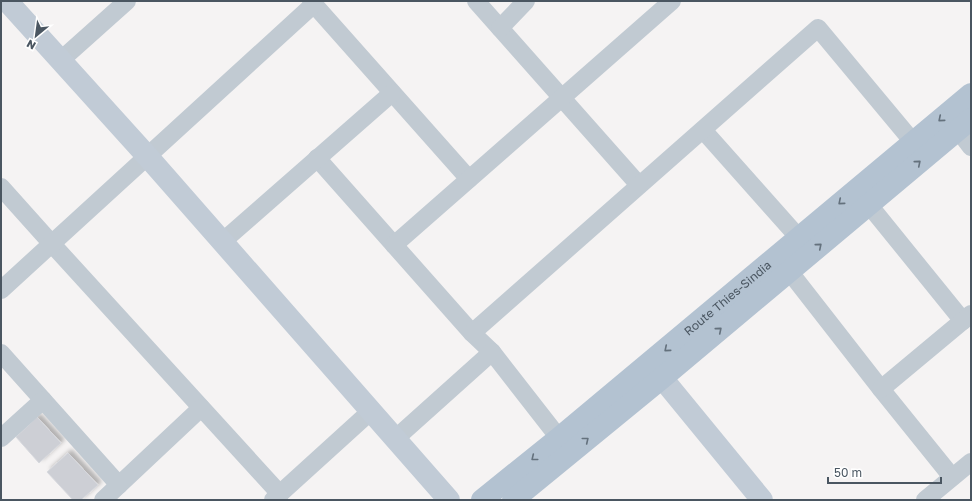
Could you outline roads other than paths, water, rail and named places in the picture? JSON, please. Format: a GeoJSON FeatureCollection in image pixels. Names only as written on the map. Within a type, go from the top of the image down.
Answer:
{"type":"FeatureCollection","features":[{"type":"Feature","properties":{"kind":"main road","name":"Route Thies-Sindia"},"geometry":{"type":"LineString","coordinates":[[482,500],[559,438],[971,94]]}},
{"type":"Feature","properties":{"kind":"main road","name":"Route Thies-Sindia"},"geometry":{"type":"LineString","coordinates":[[513,500],[662,378],[964,125]]}},
{"type":"Feature","properties":{"kind":"street"},"geometry":{"type":"LineString","coordinates":[[7,1],[148,157],[449,500]]}},
{"type":"Feature","properties":{"kind":"street"},"geometry":{"type":"LineString","coordinates":[[60,60],[127,1]]}},
{"type":"Feature","properties":{"kind":"street"},"geometry":{"type":"LineString","coordinates":[[476,1],[639,185]]}},
{"type":"Feature","properties":{"kind":"street"},"geometry":{"type":"LineString","coordinates":[[500,28],[526,1]]}},
{"type":"Feature","properties":{"kind":"street"},"geometry":{"type":"LineString","coordinates":[[394,245],[672,1]]}},
{"type":"Feature","properties":{"kind":"street"},"geometry":{"type":"LineString","coordinates":[[1,290],[148,157],[312,3],[469,179]]}},
{"type":"Feature","properties":{"kind":"street"},"geometry":{"type":"LineString","coordinates":[[472,333],[818,28],[914,142]]}},
{"type":"Feature","properties":{"kind":"street"},"geometry":{"type":"LineString","coordinates":[[222,242],[392,92]]}},
{"type":"Feature","properties":{"kind":"street"},"geometry":{"type":"LineString","coordinates":[[964,125],[971,147]]}},
{"type":"Feature","properties":{"kind":"street"},"geometry":{"type":"LineString","coordinates":[[703,130],[799,238]]}},
{"type":"Feature","properties":{"kind":"street"},"geometry":{"type":"LineString","coordinates":[[317,158],[472,333],[492,352],[559,438]]}},
{"type":"Feature","properties":{"kind":"street"},"geometry":{"type":"LineString","coordinates":[[1,187],[201,408],[276,497],[371,411]]}},
{"type":"Feature","properties":{"kind":"street"},"geometry":{"type":"LineString","coordinates":[[869,205],[967,317],[880,389]]}},
{"type":"Feature","properties":{"kind":"street"},"geometry":{"type":"LineString","coordinates":[[790,271],[880,389],[952,478]]}},
{"type":"Feature","properties":{"kind":"street"},"geometry":{"type":"LineString","coordinates":[[395,439],[492,352]]}},
{"type":"Feature","properties":{"kind":"street"},"geometry":{"type":"LineString","coordinates":[[1,353],[119,485]]}},
{"type":"Feature","properties":{"kind":"street"},"geometry":{"type":"LineString","coordinates":[[662,378],[755,497]]}},
{"type":"Feature","properties":{"kind":"street"},"geometry":{"type":"LineString","coordinates":[[1,438],[43,400]]}},
{"type":"Feature","properties":{"kind":"street"},"geometry":{"type":"LineString","coordinates":[[103,500],[201,408]]}},
{"type":"Feature","properties":{"kind":"street"},"geometry":{"type":"LineString","coordinates":[[925,500],[971,462]]}}]}
